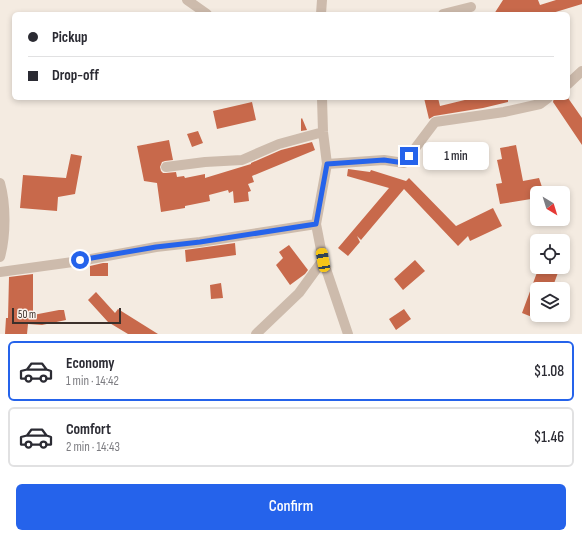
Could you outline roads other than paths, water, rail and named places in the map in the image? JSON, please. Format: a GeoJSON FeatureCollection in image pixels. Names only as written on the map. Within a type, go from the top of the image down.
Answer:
{"type":"FeatureCollection","features":[{"type":"Feature","properties":{"kind":"street"},"geometry":{"type":"LineString","coordinates":[[187,0],[204,12]]}},
{"type":"Feature","properties":{"kind":"street"},"geometry":{"type":"LineString","coordinates":[[321,12],[322,0]]}},
{"type":"Feature","properties":{"kind":"street"},"geometry":{"type":"LineString","coordinates":[[451,12],[471,7]]}},
{"type":"Feature","properties":{"kind":"street"},"geometry":{"type":"LineString","coordinates":[[570,82],[582,71]]}},
{"type":"Feature","properties":{"kind":"street"},"geometry":{"type":"LineString","coordinates":[[322,100],[323,132],[327,164],[316,224],[323,260],[348,334]]}},
{"type":"Feature","properties":{"kind":"street"},"geometry":{"type":"LineString","coordinates":[[327,164],[384,160],[404,163],[435,122],[504,112],[540,104],[545,100]]}},
{"type":"Feature","properties":{"kind":"street"},"geometry":{"type":"LineString","coordinates":[[166,167],[205,162],[242,160],[279,144],[323,132]]}},
{"type":"Feature","properties":{"kind":"street"},"geometry":{"type":"LineString","coordinates":[[0,183],[3,192],[4,220],[3,246],[0,257]]}},
{"type":"Feature","properties":{"kind":"street"},"geometry":{"type":"LineString","coordinates":[[0,272],[156,247],[207,241],[316,224]]}},
{"type":"Feature","properties":{"kind":"street"},"geometry":{"type":"LineString","coordinates":[[256,334],[299,293],[323,260]]}}]}
